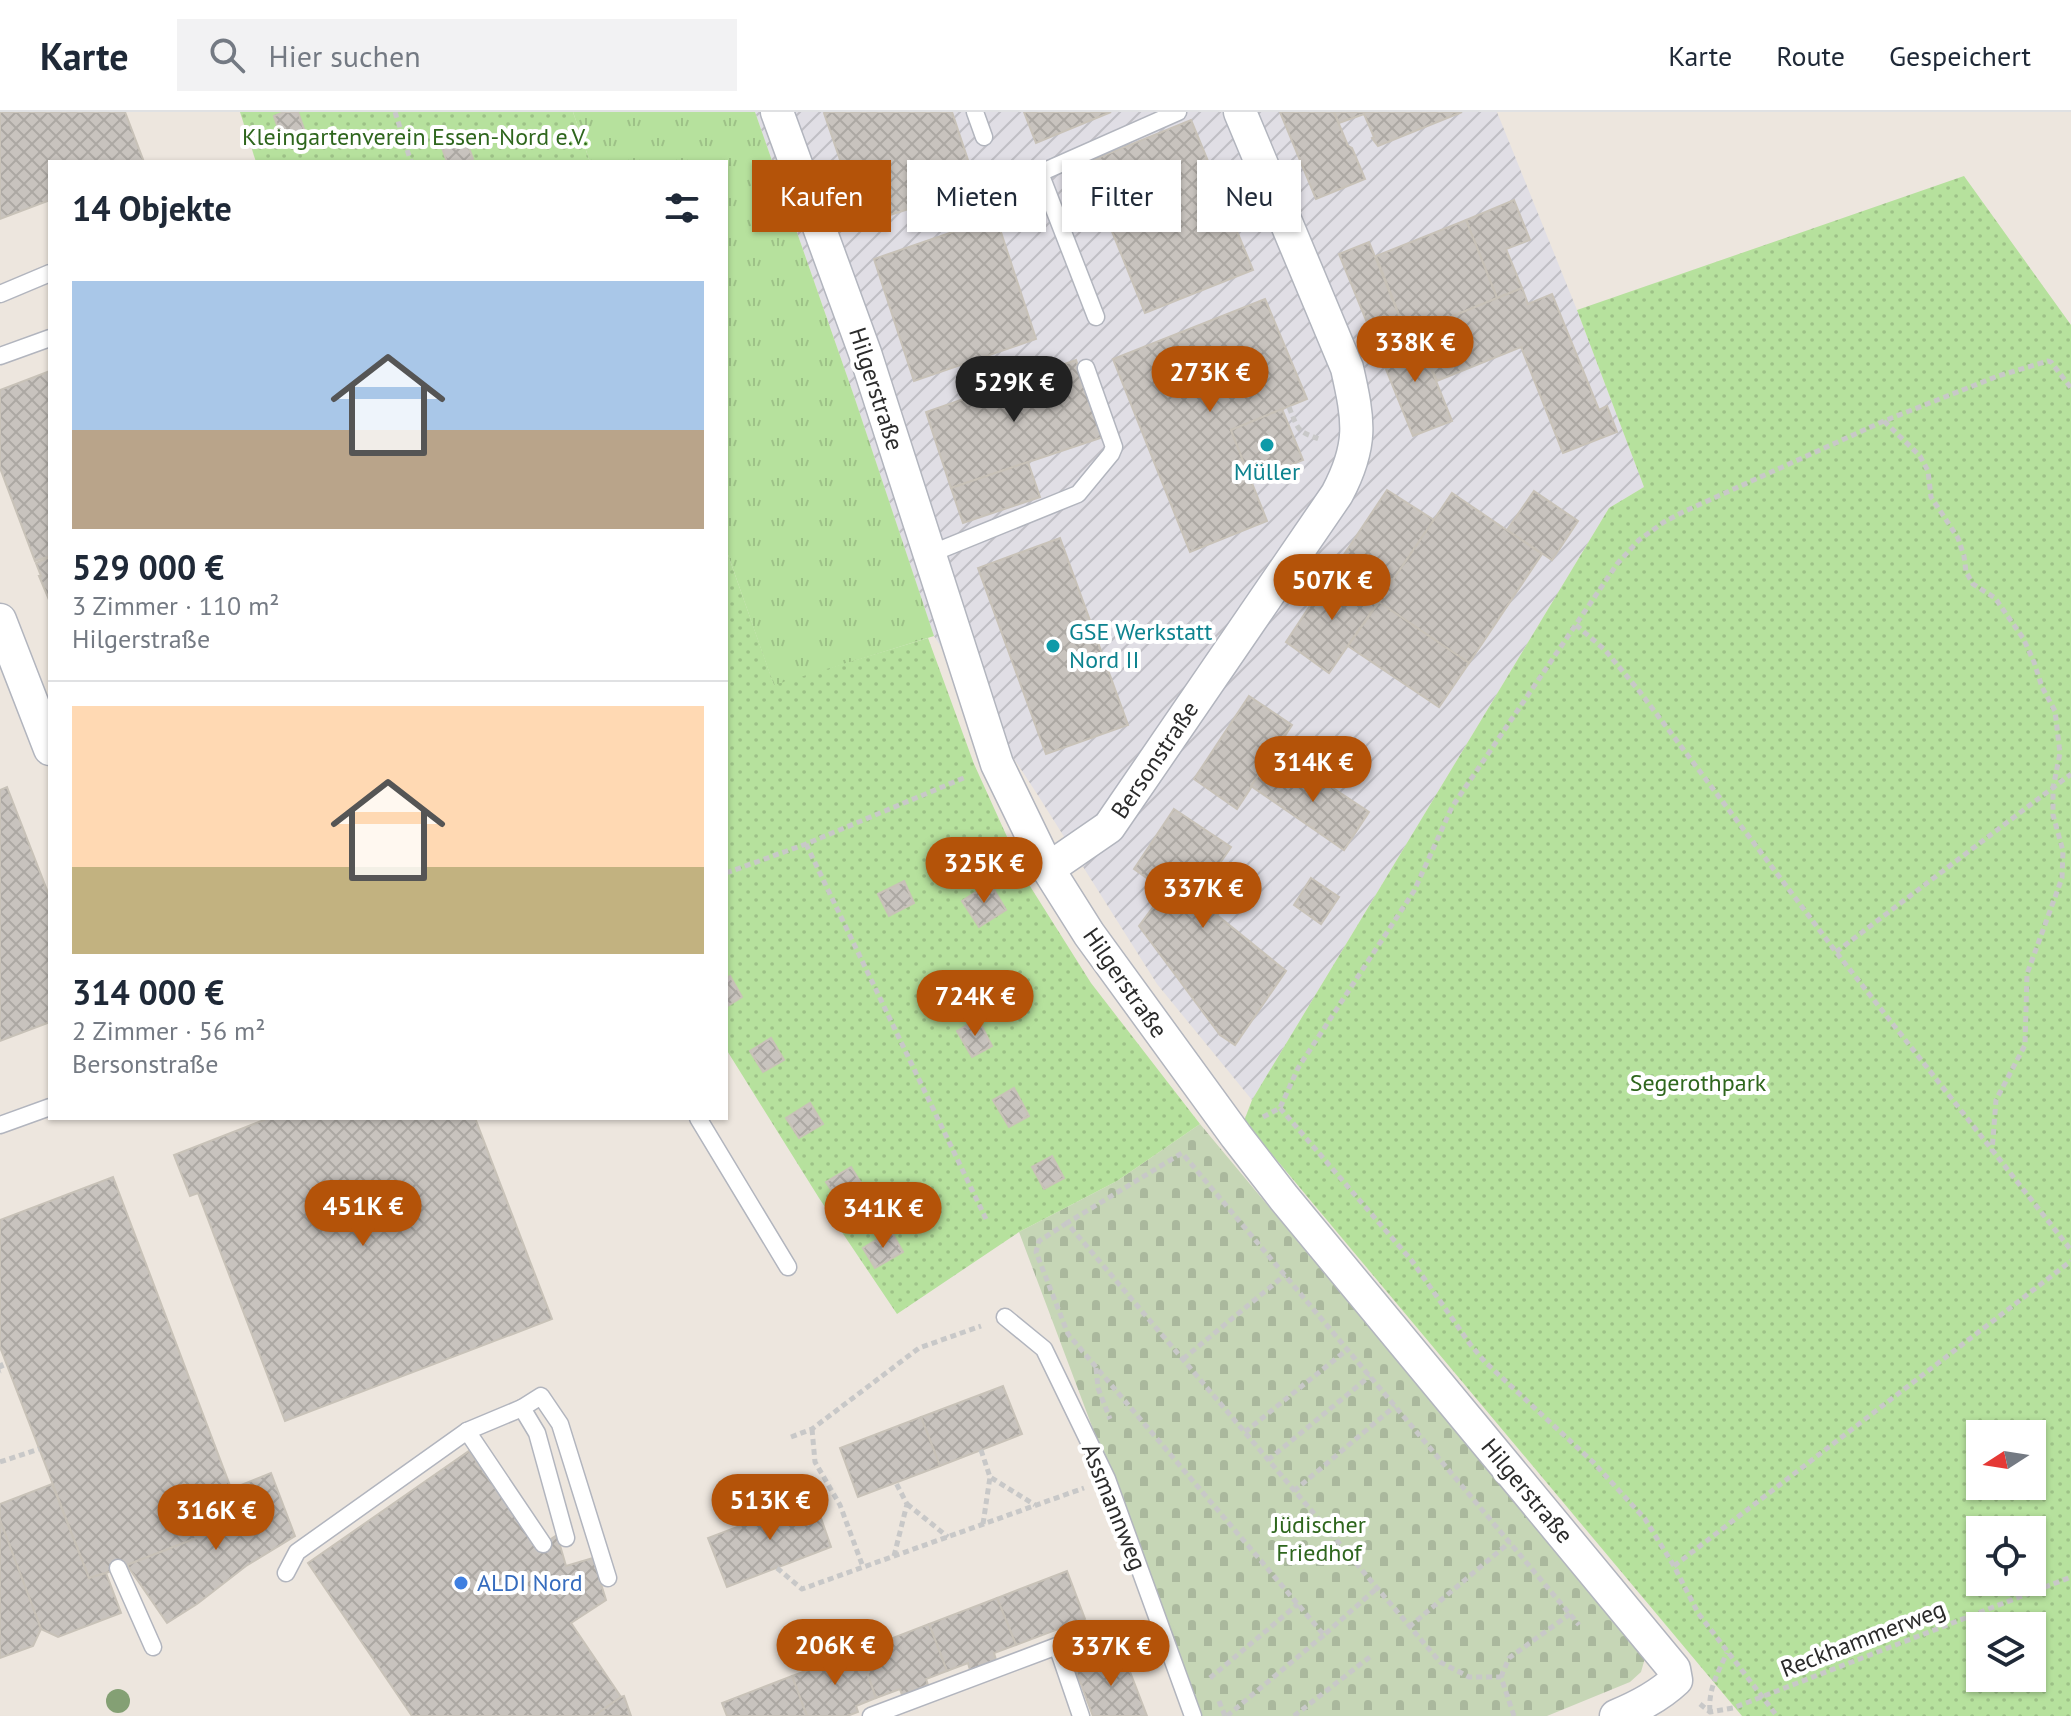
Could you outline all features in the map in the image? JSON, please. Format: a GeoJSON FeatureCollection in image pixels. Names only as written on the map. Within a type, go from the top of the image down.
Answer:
{"type":"FeatureCollection","features":[{"type":"Feature","properties":{"kind":"street","name":"Hilgerstraße"},"geometry":{"type":"LineString","coordinates":[[777,112],[865,353],[997,764],[1048,869],[1089,934],[1236,1136],[1674,1669],[1676,1680]]}},
{"type":"Feature","properties":{"kind":"street","name":"Bersonstraße"},"geometry":{"type":"LineString","coordinates":[[1048,869],[1109,827],[1337,494],[1354,451],[1357,437],[1356,404],[1347,368],[1240,112]]}},
{"type":"Feature","properties":{"kind":"street"},"geometry":{"type":"LineString","coordinates":[[0,620],[48,739]]}},
{"type":"Feature","properties":{"kind":"street"},"geometry":{"type":"LineString","coordinates":[[1624,1713],[1666,1690],[1676,1680]]}},
{"type":"Feature","properties":{"kind":"lane"},"geometry":{"type":"LineString","coordinates":[[975,112],[984,137]]}},
{"type":"Feature","properties":{"kind":"lane"},"geometry":{"type":"LineString","coordinates":[[1096,317],[1040,173],[1178,112]]}},
{"type":"Feature","properties":{"kind":"lane"},"geometry":{"type":"LineString","coordinates":[[0,294],[48,274]]}},
{"type":"Feature","properties":{"kind":"lane"},"geometry":{"type":"LineString","coordinates":[[0,356],[48,339]]}},
{"type":"Feature","properties":{"kind":"lane"},"geometry":{"type":"LineString","coordinates":[[930,554],[1078,494],[1114,447],[1086,368]]}},
{"type":"Feature","properties":{"kind":"lane"},"geometry":{"type":"LineString","coordinates":[[0,1125],[48,1108]]}},
{"type":"Feature","properties":{"kind":"lane"},"geometry":{"type":"LineString","coordinates":[[699,1120],[788,1267]]}},
{"type":"Feature","properties":{"kind":"lane","name":"Assmannweg"},"geometry":{"type":"LineString","coordinates":[[1005,1317],[1044,1349],[1107,1479],[1193,1716]]}},
{"type":"Feature","properties":{"kind":"lane"},"geometry":{"type":"LineString","coordinates":[[286,1573],[297,1552],[467,1431],[522,1408],[541,1396],[560,1424],[608,1578]]}},
{"type":"Feature","properties":{"kind":"lane"},"geometry":{"type":"LineString","coordinates":[[522,1408],[537,1433],[566,1538]]}},
{"type":"Feature","properties":{"kind":"lane"},"geometry":{"type":"LineString","coordinates":[[467,1431],[543,1544]]}},
{"type":"Feature","properties":{"kind":"lane"},"geometry":{"type":"LineString","coordinates":[[118,1568],[153,1647]]}},
{"type":"Feature","properties":{"kind":"lane"},"geometry":{"type":"LineString","coordinates":[[871,1716],[1057,1646],[1081,1716]]}},
{"type":"Feature","properties":{"kind":"path"},"geometry":{"type":"LineString","coordinates":[[395,112],[410,160]]}},
{"type":"Feature","properties":{"kind":"path"},"geometry":{"type":"LineString","coordinates":[[1777,1716],[1698,1613],[1674,1566],[1635,1506],[1593,1462],[1485,1362],[1412,1261],[1280,1108],[1298,1068],[1414,891],[1452,807],[1627,552],[1664,522],[1759,476],[1884,421],[1998,376],[2048,361],[2071,388]]}},
{"type":"Feature","properties":{"kind":"path"},"geometry":{"type":"LineString","coordinates":[[1289,407],[1302,433],[1354,451]]}},
{"type":"Feature","properties":{"kind":"path"},"geometry":{"type":"LineString","coordinates":[[1884,421],[1920,456],[1928,471],[1931,497],[1958,538],[1966,572],[1973,584],[1995,598],[2023,638],[2055,711],[2060,753],[2053,788],[2053,815],[2063,851],[2062,878],[2027,974],[2025,1045],[1996,1100],[1992,1152]]}},
{"type":"Feature","properties":{"kind":"path"},"geometry":{"type":"LineString","coordinates":[[1576,625],[1605,650],[1640,692],[1836,952],[2071,1250]]}},
{"type":"Feature","properties":{"kind":"path"},"geometry":{"type":"LineString","coordinates":[[728,872],[806,844],[997,764]]}},
{"type":"Feature","properties":{"kind":"path"},"geometry":{"type":"LineString","coordinates":[[1836,952],[2071,774]]}},
{"type":"Feature","properties":{"kind":"path"},"geometry":{"type":"LineString","coordinates":[[806,844],[986,1219]]}},
{"type":"Feature","properties":{"kind":"path"},"geometry":{"type":"LineString","coordinates":[[1324,1635],[1068,1334],[1036,1252],[1039,1241],[1182,1153],[1579,1625]]}},
{"type":"Feature","properties":{"kind":"path"},"geometry":{"type":"LineString","coordinates":[[1067,1223],[1440,1662],[1469,1677],[1501,1677]]}},
{"type":"Feature","properties":{"kind":"path"},"geometry":{"type":"LineString","coordinates":[[1674,1566],[2071,1261]]}},
{"type":"Feature","properties":{"kind":"path"},"geometry":{"type":"LineString","coordinates":[[1183,1359],[1285,1275]]}},
{"type":"Feature","properties":{"kind":"path"},"geometry":{"type":"LineString","coordinates":[[791,1437],[812,1429],[919,1348],[1005,1317]]}},
{"type":"Feature","properties":{"kind":"path"},"geometry":{"type":"LineString","coordinates":[[1245,1432],[1348,1349]]}},
{"type":"Feature","properties":{"kind":"path"},"geometry":{"type":"LineString","coordinates":[[0,1363],[3,1370],[0,1371]]}},
{"type":"Feature","properties":{"kind":"path"},"geometry":{"type":"LineString","coordinates":[[1268,1460],[1370,1376]]}},
{"type":"Feature","properties":{"kind":"path"},"geometry":{"type":"LineString","coordinates":[[1294,1491],[1395,1406]]}},
{"type":"Feature","properties":{"kind":"path"},"geometry":{"type":"LineString","coordinates":[[812,1429],[815,1462],[840,1505],[863,1567]]}},
{"type":"Feature","properties":{"kind":"path"},"geometry":{"type":"LineString","coordinates":[[0,1462],[39,1449]]}},
{"type":"Feature","properties":{"kind":"path"},"geometry":{"type":"LineString","coordinates":[[981,1450],[990,1477],[983,1524]]}},
{"type":"Feature","properties":{"kind":"path"},"geometry":{"type":"LineString","coordinates":[[990,1477],[1036,1506]]}},
{"type":"Feature","properties":{"kind":"path"},"geometry":{"type":"LineString","coordinates":[[777,1568],[802,1589],[1107,1479]]}},
{"type":"Feature","properties":{"kind":"path"},"geometry":{"type":"LineString","coordinates":[[896,1483],[907,1504],[948,1537]]}},
{"type":"Feature","properties":{"kind":"path"},"geometry":{"type":"LineString","coordinates":[[893,1557],[907,1504]]}},
{"type":"Feature","properties":{"kind":"path"},"geometry":{"type":"LineString","coordinates":[[1409,1627],[1510,1542]]}},
{"type":"Feature","properties":{"kind":"path","name":"Reckhammerweg"},"geometry":{"type":"LineString","coordinates":[[1710,1712],[1733,1708],[2071,1577]]}},
{"type":"Feature","properties":{"kind":"path"},"geometry":{"type":"LineString","coordinates":[[1227,1716],[1377,1588]]}},
{"type":"Feature","properties":{"kind":"path"},"geometry":{"type":"LineString","coordinates":[[1210,1678],[1298,1604]]}},
{"type":"Feature","properties":{"kind":"path"},"geometry":{"type":"LineString","coordinates":[[1514,1716],[1501,1677],[1509,1658],[1570,1614]]}},
{"type":"Feature","properties":{"kind":"path"},"geometry":{"type":"LineString","coordinates":[[1710,1712],[1709,1699],[1727,1653]]}},
{"type":"Feature","properties":{"kind":"path"},"geometry":{"type":"LineString","coordinates":[[1294,1716],[1371,1656]]}},
{"type":"Feature","properties":{"kind":"path"},"geometry":{"type":"LineString","coordinates":[[1676,1680],[1710,1712]]}},
{"type":"Feature","properties":{"kind":"shaded area"},"geometry":{"type":"Polygon","coordinates":[[[755,112],[1497,112],[1644,487],[1609,508],[1252,1100],[1157,984],[934,636],[797,232],[891,232],[891,160],[772,160],[755,112]]]}},
{"type":"Feature","properties":{"kind":"green space","name":"Kleingartenverein Essen-Nord e.V."},"geometry":{"type":"Polygon","coordinates":[[[240,112],[573,112],[589,160],[255,160],[240,112]]]}},
{"type":"Feature","properties":{"kind":"green space"},"geometry":{"type":"Polygon","coordinates":[[[573,112],[755,112],[772,160],[752,160],[752,232],[797,232],[934,636],[774,686],[728,555],[728,160],[589,160],[573,112]]]}},
{"type":"Feature","properties":{"kind":"green space","name":"Segerothpark"},"geometry":{"type":"Polygon","coordinates":[[[1964,176],[2071,325],[2071,1716],[1742,1716],[1244,1121],[1252,1100],[1609,508],[1644,487],[1577,310],[1964,176]]]}},
{"type":"Feature","properties":{"kind":"green space"},"geometry":{"type":"Polygon","coordinates":[[[728,555],[774,685],[928,638],[974,764],[1028,883],[1091,983],[1200,1124],[1117,1181],[1019,1232],[897,1314],[819,1198],[728,1052],[728,555]]]}},
{"type":"Feature","properties":{"kind":"green space","name":"Jüdischer Friedhof"},"geometry":{"type":"Polygon","coordinates":[[[1200,1124],[1645,1658],[1641,1672],[1630,1682],[1547,1716],[1197,1716],[1019,1232],[1117,1181],[1200,1124]]]}},
{"type":"Feature","properties":{"kind":"building"},"geometry":{"type":"Polygon","coordinates":[[[0,112],[125,112],[143,160],[48,160],[48,201],[0,219],[0,112]]]}},
{"type":"Feature","properties":{"kind":"building"},"geometry":{"type":"Polygon","coordinates":[[[298,112],[305,132],[282,140],[274,116],[298,112]]]}},
{"type":"Feature","properties":{"kind":"building"},"geometry":{"type":"Polygon","coordinates":[[[952,112],[968,160],[907,160],[907,210],[891,215],[891,160],[840,160],[824,113],[952,112]]]}},
{"type":"Feature","properties":{"kind":"building"},"geometry":{"type":"Polygon","coordinates":[[[1024,112],[1111,112],[1036,143],[1024,112]]]}},
{"type":"Feature","properties":{"kind":"building"},"geometry":{"type":"Polygon","coordinates":[[[1280,112],[1334,112],[1365,179],[1316,199],[1280,112]]]}},
{"type":"Feature","properties":{"kind":"building"},"geometry":{"type":"Polygon","coordinates":[[[1334,112],[1462,112],[1378,146],[1364,114],[1339,123],[1334,112]]]}},
{"type":"Feature","properties":{"kind":"building"},"geometry":{"type":"Polygon","coordinates":[[[1191,120],[1208,160],[1197,160],[1197,232],[1237,232],[1253,270],[1145,313],[1112,232],[1181,232],[1181,160],[1092,160],[1191,120]]]}},
{"type":"Feature","properties":{"kind":"building"},"geometry":{"type":"Polygon","coordinates":[[[464,134],[473,159],[446,160],[440,142],[464,134]]]}},
{"type":"Feature","properties":{"kind":"building"},"geometry":{"type":"Polygon","coordinates":[[[1514,200],[1530,240],[1506,249],[1522,288],[1497,298],[1466,220],[1514,200]]]}},
{"type":"Feature","properties":{"kind":"building"},"geometry":{"type":"Polygon","coordinates":[[[1466,220],[1497,298],[1407,335],[1376,256],[1466,220]]]}},
{"type":"Feature","properties":{"kind":"building"},"geometry":{"type":"Polygon","coordinates":[[[952,232],[1001,232],[1036,339],[914,381],[874,259],[952,232]]]}},
{"type":"Feature","properties":{"kind":"building"},"geometry":{"type":"Polygon","coordinates":[[[1369,242],[1407,335],[1377,347],[1339,254],[1369,242]]]}},
{"type":"Feature","properties":{"kind":"building"},"geometry":{"type":"Polygon","coordinates":[[[1522,288],[1528,304],[1552,294],[1599,410],[1607,406],[1617,432],[1563,453],[1521,347],[1437,381],[1416,331],[1522,288]]]}},
{"type":"Feature","properties":{"kind":"building"},"geometry":{"type":"Polygon","coordinates":[[[1265,299],[1307,399],[1231,430],[1267,521],[1190,552],[1113,359],[1265,299]]]}},
{"type":"Feature","properties":{"kind":"building"},"geometry":{"type":"Polygon","coordinates":[[[1416,331],[1452,421],[1413,436],[1377,347],[1416,331]]]}},
{"type":"Feature","properties":{"kind":"building"},"geometry":{"type":"Polygon","coordinates":[[[1076,360],[1103,437],[951,488],[926,412],[1076,360]]]}},
{"type":"Feature","properties":{"kind":"building"},"geometry":{"type":"Polygon","coordinates":[[[48,372],[48,557],[35,561],[0,468],[0,390],[48,372]]]}},
{"type":"Feature","properties":{"kind":"building","name":"Müller"},"geometry":{"type":"Polygon","coordinates":[[[1282,409],[1303,460],[1251,481],[1231,430],[1282,409]]]}},
{"type":"Feature","properties":{"kind":"building"},"geometry":{"type":"Polygon","coordinates":[[[1028,462],[1040,497],[963,523],[951,488],[1028,462]]]}},
{"type":"Feature","properties":{"kind":"building"},"geometry":{"type":"Polygon","coordinates":[[[1387,490],[1434,520],[1378,602],[1333,571],[1387,490]]]}},
{"type":"Feature","properties":{"kind":"building"},"geometry":{"type":"Polygon","coordinates":[[[1534,491],[1578,521],[1552,560],[1507,530],[1534,491]]]}},
{"type":"Feature","properties":{"kind":"building"},"geometry":{"type":"Polygon","coordinates":[[[1452,493],[1542,554],[1469,663],[1378,602],[1452,493]]]}},
{"type":"Feature","properties":{"kind":"building","name":"GSE Werkstatt Nord II"},"geometry":{"type":"Polygon","coordinates":[[[1060,538],[1128,725],[1046,754],[978,568],[1060,538]]]}},
{"type":"Feature","properties":{"kind":"building"},"geometry":{"type":"Polygon","coordinates":[[[48,558],[48,597],[39,576],[36,563],[48,558]]]}},
{"type":"Feature","properties":{"kind":"building"},"geometry":{"type":"Polygon","coordinates":[[[1333,571],[1378,602],[1329,673],[1286,642],[1333,571]]]}},
{"type":"Feature","properties":{"kind":"building"},"geometry":{"type":"Polygon","coordinates":[[[1379,602],[1469,663],[1439,707],[1348,646],[1379,602]]]}},
{"type":"Feature","properties":{"kind":"building"},"geometry":{"type":"Polygon","coordinates":[[[1249,696],[1292,725],[1237,809],[1194,779],[1249,696]]]}},
{"type":"Feature","properties":{"kind":"building"},"geometry":{"type":"Polygon","coordinates":[[[1269,760],[1314,790],[1321,780],[1369,812],[1344,850],[1251,786],[1269,760]]]}},
{"type":"Feature","properties":{"kind":"building"},"geometry":{"type":"Polygon","coordinates":[[[7,787],[48,893],[48,1023],[0,1041],[0,790],[7,787]]]}},
{"type":"Feature","properties":{"kind":"building"},"geometry":{"type":"Polygon","coordinates":[[[1174,809],[1231,847],[1196,898],[1286,971],[1235,1045],[1220,1035],[1139,926],[1165,891],[1134,869],[1174,809]]]}},
{"type":"Feature","properties":{"kind":"building"},"geometry":{"type":"Polygon","coordinates":[[[1311,878],[1339,897],[1321,924],[1294,905],[1311,878]]]}},
{"type":"Feature","properties":{"kind":"building"},"geometry":{"type":"Polygon","coordinates":[[[904,881],[914,903],[889,916],[878,894],[904,881]]]}},
{"type":"Feature","properties":{"kind":"building"},"geometry":{"type":"Polygon","coordinates":[[[990,883],[1006,910],[979,927],[962,901],[990,883]]]}},
{"type":"Feature","properties":{"kind":"building"},"geometry":{"type":"Polygon","coordinates":[[[730,976],[742,997],[728,1006],[730,976]]]}},
{"type":"Feature","properties":{"kind":"building"},"geometry":{"type":"Polygon","coordinates":[[[978,1019],[992,1046],[972,1057],[957,1031],[978,1019]]]}},
{"type":"Feature","properties":{"kind":"building"},"geometry":{"type":"Polygon","coordinates":[[[771,1038],[784,1060],[763,1072],[750,1051],[771,1038]]]}},
{"type":"Feature","properties":{"kind":"building"},"geometry":{"type":"Polygon","coordinates":[[[1014,1088],[1029,1116],[1009,1127],[993,1100],[1014,1088]]]}},
{"type":"Feature","properties":{"kind":"building"},"geometry":{"type":"Polygon","coordinates":[[[810,1103],[823,1124],[799,1138],[786,1118],[810,1103]]]}},
{"type":"Feature","properties":{"kind":"building"},"geometry":{"type":"Polygon","coordinates":[[[264,1120],[476,1120],[552,1319],[285,1421],[198,1193],[190,1196],[174,1155],[264,1120]]]}},
{"type":"Feature","properties":{"kind":"building"},"geometry":{"type":"Polygon","coordinates":[[[1052,1156],[1064,1178],[1044,1189],[1032,1167],[1052,1156]]]}},
{"type":"Feature","properties":{"kind":"building"},"geometry":{"type":"Polygon","coordinates":[[[851,1167],[864,1188],[840,1203],[826,1182],[851,1167]]]}},
{"type":"Feature","properties":{"kind":"building"},"geometry":{"type":"Polygon","coordinates":[[[113,1177],[243,1520],[89,1578],[0,1347],[0,1220],[113,1177]]]}},
{"type":"Feature","properties":{"kind":"building"},"geometry":{"type":"Polygon","coordinates":[[[891,1231],[903,1252],[875,1268],[863,1248],[891,1231]]]}},
{"type":"Feature","properties":{"kind":"building"},"geometry":{"type":"Polygon","coordinates":[[[1003,1386],[1022,1434],[940,1466],[921,1417],[1003,1386]]]}},
{"type":"Feature","properties":{"kind":"building"},"geometry":{"type":"Polygon","coordinates":[[[921,1417],[940,1466],[858,1497],[840,1448],[921,1417]]]}},
{"type":"Feature","properties":{"kind":"building","name":"ALDI Nord"},"geometry":{"type":"Polygon","coordinates":[[[469,1451],[537,1548],[557,1535],[566,1566],[593,1558],[606,1600],[571,1623],[621,1697],[594,1716],[412,1716],[308,1563],[469,1451]]]}},
{"type":"Feature","properties":{"kind":"building"},"geometry":{"type":"Polygon","coordinates":[[[271,1473],[295,1536],[246,1566],[167,1623],[127,1565],[243,1520],[231,1489],[271,1473]]]}},
{"type":"Feature","properties":{"kind":"building"},"geometry":{"type":"Polygon","coordinates":[[[52,1484],[89,1578],[106,1573],[121,1613],[58,1637],[41,1629],[0,1520],[0,1504],[52,1484]]]}},
{"type":"Feature","properties":{"kind":"building"},"geometry":{"type":"Polygon","coordinates":[[[814,1498],[831,1547],[727,1587],[708,1538],[814,1498]]]}},
{"type":"Feature","properties":{"kind":"building"},"geometry":{"type":"Polygon","coordinates":[[[0,1520],[41,1629],[33,1646],[0,1658],[0,1520]]]}},
{"type":"Feature","properties":{"kind":"building"},"geometry":{"type":"Polygon","coordinates":[[[1067,1571],[1085,1619],[1016,1645],[997,1598],[1067,1571]]]}},
{"type":"Feature","properties":{"kind":"building"},"geometry":{"type":"Polygon","coordinates":[[[997,1598],[1016,1645],[994,1653],[996,1660],[970,1670],[968,1663],[947,1671],[929,1624],[997,1598]]]}},
{"type":"Feature","properties":{"kind":"building"},"geometry":{"type":"Polygon","coordinates":[[[929,1624],[947,1671],[926,1679],[928,1685],[902,1695],[900,1689],[876,1698],[859,1651],[929,1624]]]}},
{"type":"Feature","properties":{"kind":"building"},"geometry":{"type":"Polygon","coordinates":[[[859,1651],[876,1698],[856,1706],[858,1712],[847,1716],[807,1716],[792,1676],[859,1651]]]}},
{"type":"Feature","properties":{"kind":"building"},"geometry":{"type":"Polygon","coordinates":[[[1122,1651],[1147,1716],[1093,1716],[1075,1668],[1122,1651]]]}},
{"type":"Feature","properties":{"kind":"building"},"geometry":{"type":"Polygon","coordinates":[[[792,1676],[807,1716],[727,1716],[722,1703],[792,1676]]]}},
{"type":"Feature","properties":{"kind":"building"},"geometry":{"type":"Polygon","coordinates":[[[624,1696],[631,1716],[594,1716],[621,1697],[624,1696]]]}},
{"type":"Feature","properties":{"kind":"place","name":"Müller"},"geometry":{"type":"Point","coordinates":[1267,445]}},
{"type":"Feature","properties":{"kind":"place","name":"GSE Werkstatt Nord II"},"geometry":{"type":"Point","coordinates":[1053,646]}},
{"type":"Feature","properties":{"kind":"place","name":"ALDI Nord"},"geometry":{"type":"Point","coordinates":[461,1583]}}]}
